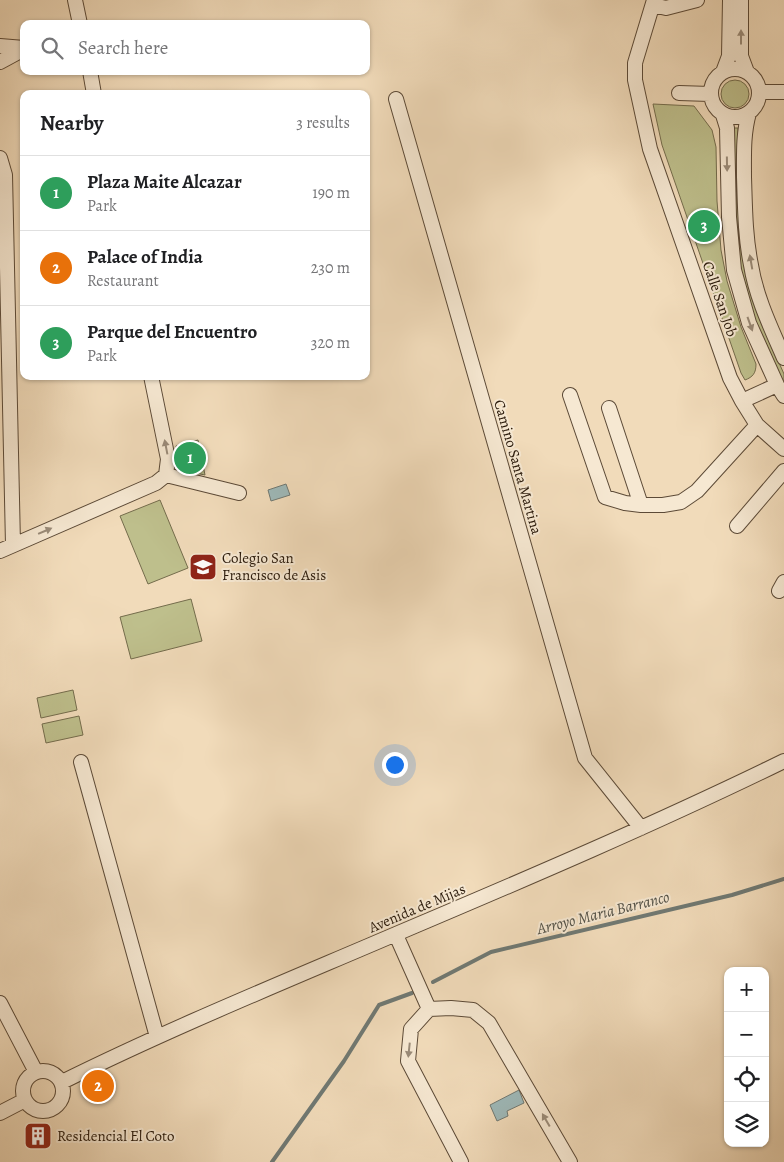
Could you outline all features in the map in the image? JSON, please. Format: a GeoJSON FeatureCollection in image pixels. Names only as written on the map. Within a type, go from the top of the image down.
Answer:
{"type":"FeatureCollection","features":[{"type":"Feature","properties":{"kind":"street"},"geometry":{"type":"LineString","coordinates":[[74,0],[79,20]]}},
{"type":"Feature","properties":{"kind":"street"},"geometry":{"type":"LineString","coordinates":[[653,2],[666,8],[698,0]]}},
{"type":"Feature","properties":{"kind":"street"},"geometry":{"type":"LineString","coordinates":[[723,72],[729,56],[730,0]]}},
{"type":"Feature","properties":{"kind":"street"},"geometry":{"type":"LineString","coordinates":[[741,0],[741,56],[747,72],[756,81],[759,92],[757,104],[749,113],[744,129],[745,215],[751,265],[766,318],[784,358]]}},
{"type":"Feature","properties":{"kind":"street","name":"Calle San Job"},"geometry":{"type":"LineString","coordinates":[[653,2],[635,63],[635,80],[650,149],[730,378],[757,425],[784,450]]}},
{"type":"Feature","properties":{"kind":"street"},"geometry":{"type":"LineString","coordinates":[[0,46],[20,48]]}},
{"type":"Feature","properties":{"kind":"street"},"geometry":{"type":"LineString","coordinates":[[0,62],[20,50]]}},
{"type":"Feature","properties":{"kind":"street"},"geometry":{"type":"LineString","coordinates":[[742,401],[780,390],[749,323],[734,270],[728,217],[727,128],[723,115],[714,106],[710,94],[714,80],[723,72],[732,69],[747,72]]}},
{"type":"Feature","properties":{"kind":"street"},"geometry":{"type":"LineString","coordinates":[[91,75],[93,90]]}},
{"type":"Feature","properties":{"kind":"street"},"geometry":{"type":"LineString","coordinates":[[759,92],[784,92]]}},
{"type":"Feature","properties":{"kind":"street"},"geometry":{"type":"LineString","coordinates":[[679,94],[710,94]]}},
{"type":"Feature","properties":{"kind":"street","name":"Camino Santa Martina"},"geometry":{"type":"LineString","coordinates":[[396,98],[585,758],[642,828]]}},
{"type":"Feature","properties":{"kind":"street"},"geometry":{"type":"LineString","coordinates":[[723,115],[737,118],[749,113]]}},
{"type":"Feature","properties":{"kind":"street"},"geometry":{"type":"LineString","coordinates":[[0,158],[5,175],[14,545]]}},
{"type":"Feature","properties":{"kind":"street"},"geometry":{"type":"LineString","coordinates":[[0,551],[156,483],[166,475],[168,459],[152,380]]}},
{"type":"Feature","properties":{"kind":"street"},"geometry":{"type":"LineString","coordinates":[[570,395],[605,497],[625,503],[663,505],[681,502],[697,491],[757,425]]}},
{"type":"Feature","properties":{"kind":"street"},"geometry":{"type":"LineString","coordinates":[[610,408],[642,505]]}},
{"type":"Feature","properties":{"kind":"street"},"geometry":{"type":"LineString","coordinates":[[737,526],[784,471]]}},
{"type":"Feature","properties":{"kind":"street"},"geometry":{"type":"LineString","coordinates":[[166,475],[239,493]]}},
{"type":"Feature","properties":{"kind":"street","name":"Avenida de Mijas"},"geometry":{"type":"LineString","coordinates":[[62,1082],[156,1037],[642,828],[784,761]]}},
{"type":"Feature","properties":{"kind":"street"},"geometry":{"type":"LineString","coordinates":[[81,762],[156,1037]]}},
{"type":"Feature","properties":{"kind":"street"},"geometry":{"type":"LineString","coordinates":[[396,934],[429,1009]]}},
{"type":"Feature","properties":{"kind":"street"},"geometry":{"type":"LineString","coordinates":[[0,1003],[36,1072]]}},
{"type":"Feature","properties":{"kind":"street"},"geometry":{"type":"LineString","coordinates":[[462,1162],[408,1061],[411,1029],[429,1009],[473,1010],[489,1023],[570,1162]]}},
{"type":"Feature","properties":{"kind":"street"},"geometry":{"type":"LineString","coordinates":[[47,1070],[54,1073],[62,1082],[63,1096],[54,1108],[46,1111],[35,1109],[29,1106],[25,1100],[24,1084],[31,1074],[47,1070]]}},
{"type":"Feature","properties":{"kind":"street"},"geometry":{"type":"LineString","coordinates":[[0,1113],[25,1100]]}},
{"type":"Feature","properties":{"kind":"green space"},"geometry":{"type":"Polygon","coordinates":[[[735,80],[745,84],[749,94],[745,104],[735,108],[725,104],[721,94],[725,84],[735,80]]]}},
{"type":"Feature","properties":{"kind":"green space"},"geometry":{"type":"Polygon","coordinates":[[[653,104],[694,106],[712,130],[716,147],[717,201],[721,250],[727,281],[741,327],[756,364],[754,374],[745,380],[662,145],[653,104]]]}},
{"type":"Feature","properties":{"kind":"green space"},"geometry":{"type":"Polygon","coordinates":[[[733,128],[738,128],[739,216],[746,268],[760,320],[784,374],[784,385],[758,330],[747,298],[742,274],[736,226],[733,128]]]}},
{"type":"Feature","properties":{"kind":"green space"},"geometry":{"type":"Polygon","coordinates":[[[198,440],[205,475],[181,470],[176,446],[198,440]]]}},
{"type":"Feature","properties":{"kind":"green space"},"geometry":{"type":"Polygon","coordinates":[[[160,500],[188,568],[148,584],[120,516],[160,500]]]}},
{"type":"Feature","properties":{"kind":"green space"},"geometry":{"type":"Polygon","coordinates":[[[191,599],[202,641],[131,659],[120,617],[191,599]]]}},
{"type":"Feature","properties":{"kind":"green space"},"geometry":{"type":"Polygon","coordinates":[[[73,690],[77,710],[41,718],[37,698],[73,690]]]}},
{"type":"Feature","properties":{"kind":"green space"},"geometry":{"type":"Polygon","coordinates":[[[79,716],[83,735],[46,743],[42,724],[79,716]]]}},
{"type":"Feature","properties":{"kind":"water"},"geometry":{"type":"Polygon","coordinates":[[[286,484],[290,495],[271,501],[268,490],[286,484]]]}},
{"type":"Feature","properties":{"kind":"water"},"geometry":{"type":"Polygon","coordinates":[[[519,1090],[524,1103],[507,1111],[508,1116],[497,1121],[490,1105],[519,1090]]]}},
{"type":"Feature","properties":{"kind":"waterway","name":"Arroyo Maria Barranco"},"geometry":{"type":"LineString","coordinates":[[433,982],[491,952],[732,895],[784,879]]}},
{"type":"Feature","properties":{"kind":"waterway","name":"Arroyo Maria Barranco"},"geometry":{"type":"LineString","coordinates":[[272,1162],[344,1061],[379,1005],[412,993]]}},
{"type":"Feature","properties":{"kind":"place","name":"Parque del Encuentro"},"geometry":{"type":"Point","coordinates":[704,226]}},
{"type":"Feature","properties":{"kind":"place","name":"Plaza Maite Alcazar"},"geometry":{"type":"Point","coordinates":[190,458]}},
{"type":"Feature","properties":{"kind":"place","name":"Colegio San Francisco de Asis"},"geometry":{"type":"Point","coordinates":[203,567]}},
{"type":"Feature","properties":{"kind":"place","name":"Palace of India"},"geometry":{"type":"Point","coordinates":[98,1086]}},
{"type":"Feature","properties":{"kind":"place","name":"Residencial El Coto"},"geometry":{"type":"Point","coordinates":[38,1136]}}]}
